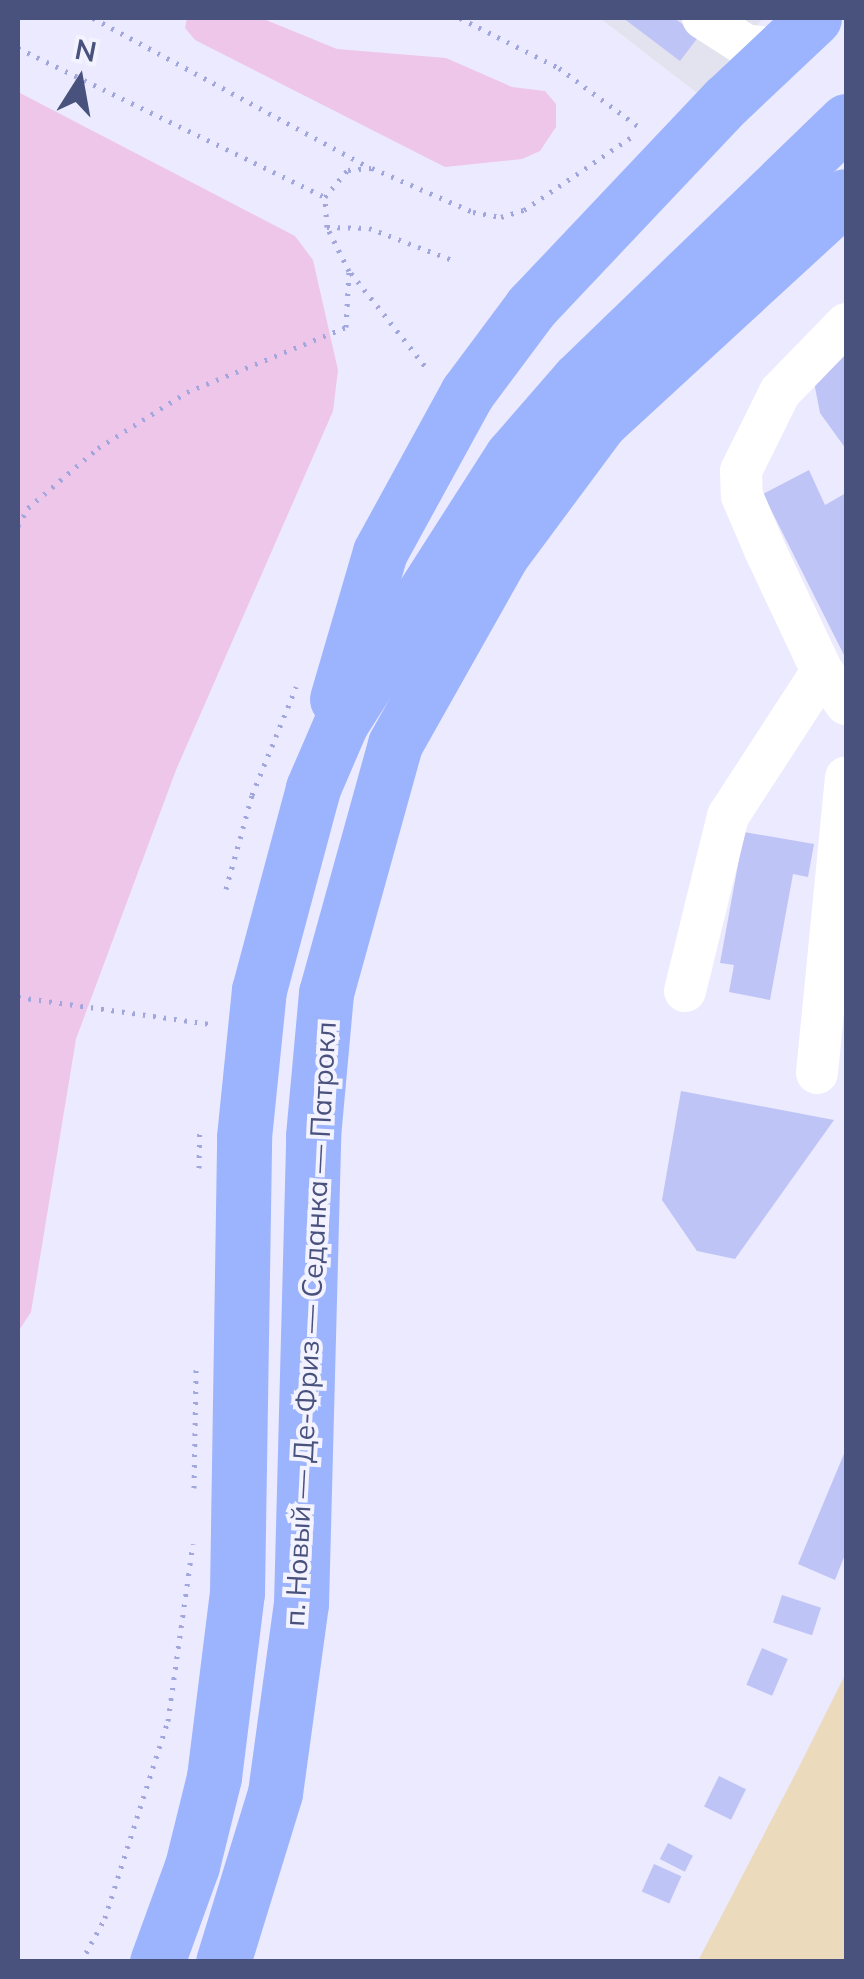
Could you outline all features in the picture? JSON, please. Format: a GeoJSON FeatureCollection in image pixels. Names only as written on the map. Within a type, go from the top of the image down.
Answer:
{"type":"FeatureCollection","features":[{"type":"Feature","properties":{"kind":"highway"},"geometry":{"type":"LineString","coordinates":[[330,750],[340,680],[380,552],[467,393],[531,307],[796,33]]}},
{"type":"Feature","properties":{"kind":"highway"},"geometry":{"type":"LineString","coordinates":[[156,1962],[192,1866],[214,1777],[237,1593],[244,1137],[259,990],[287,868],[330,750],[432,576],[512,456],[618,341],[846,121]]}},
{"type":"Feature","properties":{"kind":"highway","name":"п. Новый — Де-Фриз — Седанка — Патрокл"},"geometry":{"type":"LineString","coordinates":[[223,1962],[275,1793],[302,1604],[313,1136],[326,993],[395,744],[502,554],[600,422],[846,196]]}},
{"type":"Feature","properties":{"kind":"lane"},"geometry":{"type":"LineString","coordinates":[[703,18],[745,45],[796,33]]}},
{"type":"Feature","properties":{"kind":"lane"},"geometry":{"type":"LineString","coordinates":[[685,991],[728,816],[834,687],[742,496],[742,471],[780,392],[846,324]]}},
{"type":"Feature","properties":{"kind":"lane"},"geometry":{"type":"LineString","coordinates":[[817,1073],[846,777]]}},
{"type":"Feature","properties":{"kind":"path"},"geometry":{"type":"LineString","coordinates":[[93,18],[372,168],[473,212],[501,217],[524,210],[644,130],[559,68],[460,18]]}},
{"type":"Feature","properties":{"kind":"path"},"geometry":{"type":"LineString","coordinates":[[18,48],[325,196]]}},
{"type":"Feature","properties":{"kind":"path"},"geometry":{"type":"LineString","coordinates":[[372,168],[348,170],[325,196],[328,227],[349,271],[426,366]]}},
{"type":"Feature","properties":{"kind":"path"},"geometry":{"type":"LineString","coordinates":[[328,227],[369,228],[455,261]]}},
{"type":"Feature","properties":{"kind":"path"},"geometry":{"type":"LineString","coordinates":[[18,526],[28,508],[98,448],[186,392],[346,327],[349,271]]}},
{"type":"Feature","properties":{"kind":"path"},"geometry":{"type":"LineString","coordinates":[[18,997],[212,1023],[210,1040]]}},
{"type":"Feature","properties":{"kind":"path"},"geometry":{"type":"LineString","coordinates":[[199,1180],[202,1109]]}},
{"type":"Feature","properties":{"kind":"path"},"geometry":{"type":"LineString","coordinates":[[194,1498],[196,1364]]}},
{"type":"Feature","properties":{"kind":"path"},"geometry":{"type":"LineString","coordinates":[[81,1962],[106,1918],[168,1721],[194,1537]]}},
{"type":"Feature","properties":{"kind":"shaded area"},"geometry":{"type":"Polygon","coordinates":[[[187,18],[261,18],[337,49],[446,58],[512,87],[545,91],[556,104],[556,127],[540,151],[522,159],[445,167],[195,40],[185,28],[187,18]]]}},
{"type":"Feature","properties":{"kind":"shaded area"},"geometry":{"type":"Polygon","coordinates":[[[600,18],[763,18],[701,96],[600,18]]]}},
{"type":"Feature","properties":{"kind":"shaded area"},"geometry":{"type":"Polygon","coordinates":[[[18,92],[295,236],[313,260],[338,370],[333,411],[176,770],[76,1039],[31,1312],[18,1332],[18,92]]]}},
{"type":"Feature","properties":{"kind":"shaded area"},"geometry":{"type":"Polygon","coordinates":[[[846,1673],[846,1961],[698,1961],[799,1767],[846,1673]]]}},
{"type":"Feature","properties":{"kind":"building"},"geometry":{"type":"Polygon","coordinates":[[[623,18],[674,18],[699,36],[680,61],[623,18]]]}},
{"type":"Feature","properties":{"kind":"building"},"geometry":{"type":"Polygon","coordinates":[[[846,351],[846,449],[820,413],[814,382],[846,351]]]}},
{"type":"Feature","properties":{"kind":"building"},"geometry":{"type":"Polygon","coordinates":[[[809,470],[825,505],[846,493],[846,659],[763,494],[809,470]]]}},
{"type":"Feature","properties":{"kind":"building"},"geometry":{"type":"Polygon","coordinates":[[[744,832],[814,844],[808,877],[793,874],[770,1000],[729,992],[734,965],[720,963],[744,832]]]}},
{"type":"Feature","properties":{"kind":"building"},"geometry":{"type":"Polygon","coordinates":[[[681,1091],[834,1120],[735,1259],[697,1251],[662,1200],[681,1091]]]}},
{"type":"Feature","properties":{"kind":"building"},"geometry":{"type":"Polygon","coordinates":[[[846,1449],[846,1552],[835,1580],[798,1564],[846,1449]]]}},
{"type":"Feature","properties":{"kind":"building"},"geometry":{"type":"Polygon","coordinates":[[[782,1595],[821,1608],[812,1635],[773,1623],[782,1595]]]}},
{"type":"Feature","properties":{"kind":"building"},"geometry":{"type":"Polygon","coordinates":[[[762,1648],[788,1659],[772,1696],[746,1685],[762,1648]]]}},
{"type":"Feature","properties":{"kind":"building"},"geometry":{"type":"Polygon","coordinates":[[[719,1776],[746,1789],[731,1820],[704,1807],[719,1776]]]}},
{"type":"Feature","properties":{"kind":"building"},"geometry":{"type":"Polygon","coordinates":[[[668,1843],[693,1856],[685,1872],[660,1859],[668,1843]]]}},
{"type":"Feature","properties":{"kind":"building"},"geometry":{"type":"Polygon","coordinates":[[[654,1864],[681,1876],[669,1904],[642,1891],[654,1864]]]}}]}
